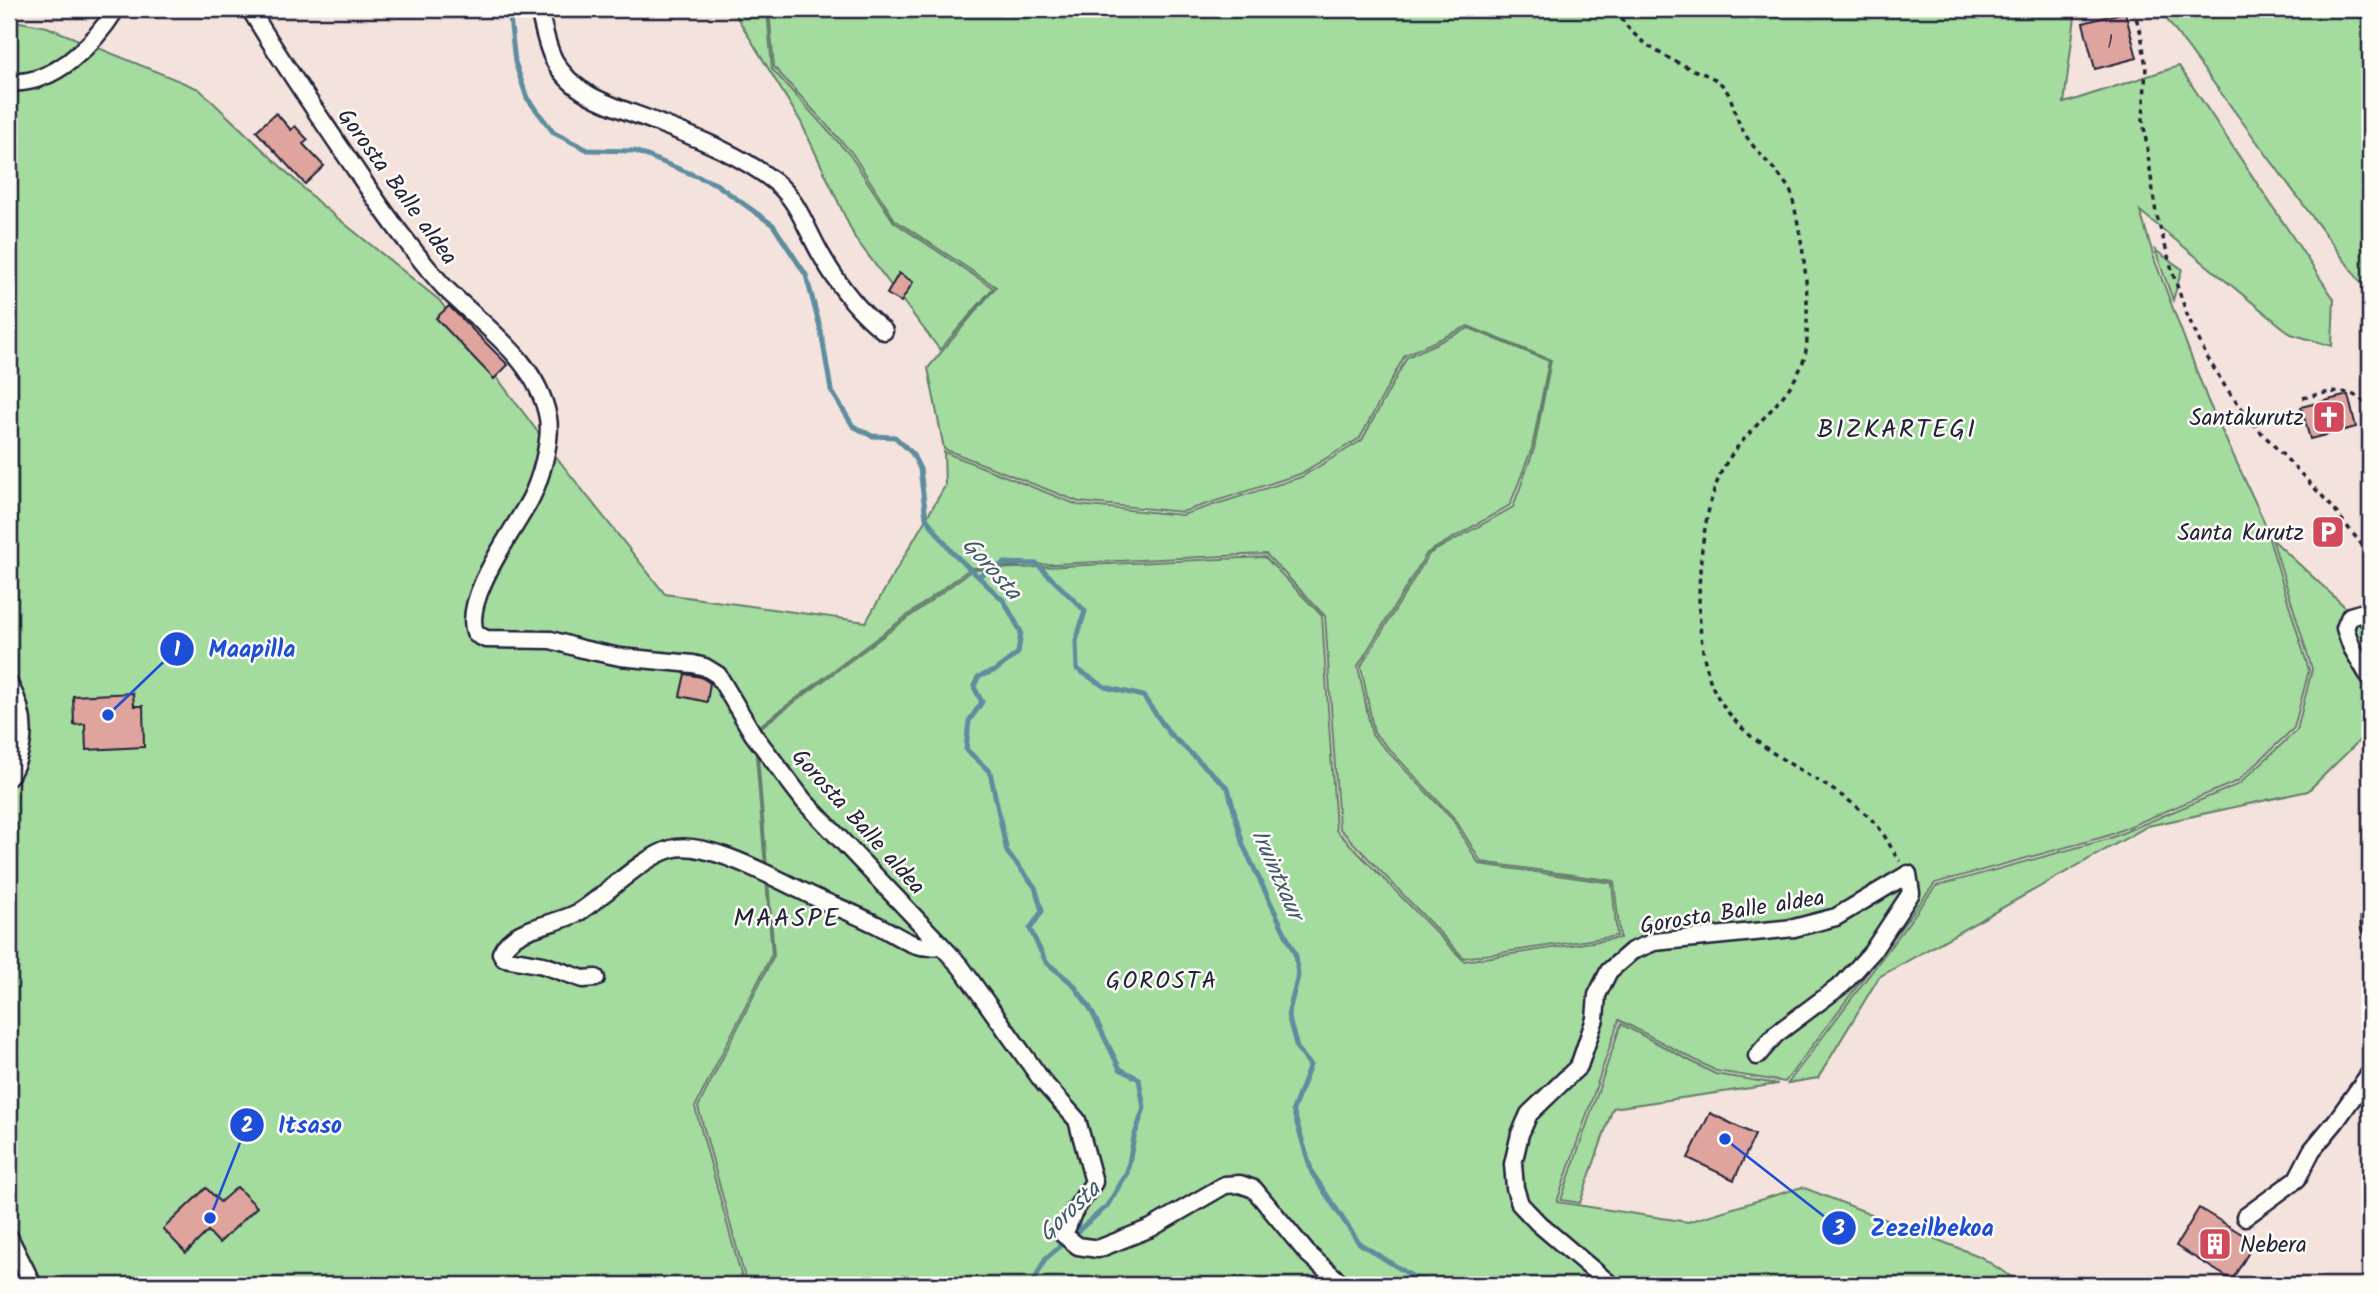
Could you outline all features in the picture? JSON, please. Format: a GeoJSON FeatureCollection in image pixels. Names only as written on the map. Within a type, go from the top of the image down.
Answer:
{"type":"FeatureCollection","features":[{"type":"Feature","properties":{"kind":"street"},"geometry":{"type":"LineString","coordinates":[[9,82],[33,80],[51,73],[87,47],[116,9]]}},
{"type":"Feature","properties":{"kind":"street","name":"Gorosta Balle aldea"},"geometry":{"type":"LineString","coordinates":[[250,9],[274,50],[402,236],[446,289],[514,352],[531,375],[544,402],[549,420],[544,459],[532,497],[479,590],[473,619],[476,634],[486,639],[551,640],[620,657],[694,664],[718,675],[753,734],[804,801],[967,975],[1043,1082],[1077,1120],[1094,1182],[1073,1213],[1064,1235],[1079,1246],[1098,1249],[1151,1228],[1225,1185],[1240,1184],[1254,1189],[1307,1253],[1343,1285]]}},
{"type":"Feature","properties":{"kind":"street"},"geometry":{"type":"LineString","coordinates":[[539,9],[554,60],[577,88],[609,105],[710,145],[743,161],[775,182],[796,206],[822,257],[845,293],[864,315],[884,331]]}},
{"type":"Feature","properties":{"kind":"street"},"geometry":{"type":"LineString","coordinates":[[2370,621],[2360,613],[2350,616],[2345,628],[2352,648],[2370,678]]}},
{"type":"Feature","properties":{"kind":"street"},"geometry":{"type":"LineString","coordinates":[[9,684],[22,716],[23,743],[9,777]]}},
{"type":"Feature","properties":{"kind":"street"},"geometry":{"type":"LineString","coordinates":[[9,729],[23,743]]}},
{"type":"Feature","properties":{"kind":"street"},"geometry":{"type":"LineString","coordinates":[[596,978],[583,979],[543,965],[504,958],[501,953],[519,934],[572,916],[598,900],[660,852],[674,848],[690,847],[710,852],[757,869],[886,929],[910,944],[928,949],[941,945]]}},
{"type":"Feature","properties":{"kind":"street"},"geometry":{"type":"LineString","coordinates":[[1757,1056],[1776,1034],[1843,984],[1872,952],[1911,893],[1908,874]]}},
{"type":"Feature","properties":{"kind":"street","name":"Gorosta Balle aldea"},"geometry":{"type":"LineString","coordinates":[[1611,1285],[1539,1224],[1520,1204],[1515,1188],[1513,1164],[1520,1134],[1529,1114],[1579,1066],[1595,1019],[1597,995],[1609,971],[1632,951],[1654,942],[1794,928],[1836,918],[1908,874]]}},
{"type":"Feature","properties":{"kind":"street"},"geometry":{"type":"LineString","coordinates":[[2370,918],[2370,927]]}},
{"type":"Feature","properties":{"kind":"street"},"geometry":{"type":"LineString","coordinates":[[2245,1217],[2297,1179],[2312,1150],[2370,1073]]}},
{"type":"Feature","properties":{"kind":"street"},"geometry":{"type":"LineString","coordinates":[[9,1237],[33,1285]]}},
{"type":"Feature","properties":{"kind":"path"},"geometry":{"type":"LineString","coordinates":[[1616,9],[1634,36],[1662,56],[1723,85],[1740,127],[1753,147],[1791,192],[1806,260],[1807,339],[1804,359],[1776,403],[1741,441],[1726,463],[1707,510],[1699,573],[1703,649],[1709,675],[1725,706],[1767,751],[1873,820],[1908,874]]}},
{"type":"Feature","properties":{"kind":"path"},"geometry":{"type":"LineString","coordinates":[[2133,9],[2141,33],[2146,67],[2143,119],[2156,213],[2188,317],[2226,388],[2258,429],[2327,501],[2370,555]]}},
{"type":"Feature","properties":{"kind":"path"},"geometry":{"type":"LineString","coordinates":[[2303,398],[2326,392],[2348,391],[2366,403],[2370,412]]}},
{"type":"Feature","properties":{"kind":"green space"},"geometry":{"type":"Polygon","coordinates":[[[732,9],[767,9],[772,69],[850,155],[894,222],[993,288],[940,350],[855,238],[801,122],[732,9]]]}},
{"type":"Feature","properties":{"kind":"green space"},"geometry":{"type":"Polygon","coordinates":[[[769,9],[2076,9],[2064,103],[2179,66],[2334,299],[2332,346],[2291,334],[2140,211],[2155,261],[2208,401],[2263,519],[2309,670],[2294,728],[2238,781],[2107,836],[1935,883],[1785,1082],[1716,1071],[1619,1020],[1557,1202],[1688,1222],[1802,1187],[1979,1256],[2024,1285],[747,1285],[698,1107],[774,955],[756,731],[972,570],[1265,557],[1322,616],[1336,830],[1464,961],[1620,938],[1614,881],[1481,862],[1455,819],[1374,733],[1361,666],[1429,554],[1513,507],[1534,449],[1551,360],[1468,326],[1405,355],[1360,438],[1300,474],[1182,512],[1079,502],[944,449],[928,368],[996,287],[895,220],[852,153],[774,67],[769,9]]]}},
{"type":"Feature","properties":{"kind":"green space"},"geometry":{"type":"Polygon","coordinates":[[[2162,9],[2370,9],[2370,295],[2165,17],[2162,9]]]}},
{"type":"Feature","properties":{"kind":"green space"},"geometry":{"type":"Polygon","coordinates":[[[9,20],[47,27],[199,89],[319,203],[439,300],[561,463],[665,594],[866,622],[945,486],[944,452],[1078,505],[1182,515],[1301,477],[1362,440],[1407,357],[1469,328],[1549,361],[1532,448],[1510,505],[1427,553],[1358,666],[1372,735],[1453,820],[1479,864],[1612,883],[1617,936],[1464,958],[1339,828],[1325,616],[1266,554],[971,568],[754,730],[772,954],[695,1107],[744,1285],[62,1285],[9,1273],[9,20]]]}},
{"type":"Feature","properties":{"kind":"green space"},"geometry":{"type":"Polygon","coordinates":[[[2155,250],[2182,269],[2173,300],[2155,250]]]}},
{"type":"Feature","properties":{"kind":"green space"},"geometry":{"type":"Polygon","coordinates":[[[2272,539],[2370,630],[2370,730],[2308,791],[2148,826],[1879,977],[1818,1078],[1788,1083],[1936,886],[2108,839],[2239,784],[2297,730],[2312,669],[2272,539]]]}},
{"type":"Feature","properties":{"kind":"green space"},"geometry":{"type":"Polygon","coordinates":[[[1621,1024],[1715,1074],[1778,1084],[1613,1108],[1580,1203],[1561,1200],[1621,1024]]]}},
{"type":"Feature","properties":{"kind":"building"},"geometry":{"type":"Polygon","coordinates":[[[2125,12],[2137,58],[2095,69],[2083,23],[2125,12]]]}},
{"type":"Feature","properties":{"kind":"building"},"geometry":{"type":"Polygon","coordinates":[[[276,113],[291,130],[295,126],[308,140],[303,144],[324,166],[305,184],[256,131],[276,113]]]}},
{"type":"Feature","properties":{"kind":"building"},"geometry":{"type":"Polygon","coordinates":[[[899,273],[913,282],[901,302],[887,294],[899,273]]]}},
{"type":"Feature","properties":{"kind":"building"},"geometry":{"type":"Polygon","coordinates":[[[449,306],[508,365],[494,379],[436,318],[449,306]]]}},
{"type":"Feature","properties":{"kind":"building","name":"Santakurutz"},"geometry":{"type":"Polygon","coordinates":[[[2348,395],[2356,427],[2310,439],[2301,407],[2348,395]]]}},
{"type":"Feature","properties":{"kind":"building"},"geometry":{"type":"Polygon","coordinates":[[[685,674],[701,677],[710,683],[707,702],[680,696],[685,674]]]}},
{"type":"Feature","properties":{"kind":"building"},"geometry":{"type":"Polygon","coordinates":[[[133,693],[134,706],[143,706],[144,747],[86,750],[85,724],[74,725],[73,696],[133,693]]]}},
{"type":"Feature","properties":{"kind":"building"},"geometry":{"type":"Polygon","coordinates":[[[1710,1113],[1755,1135],[1734,1180],[1688,1158],[1710,1113]]]}},
{"type":"Feature","properties":{"kind":"building"},"geometry":{"type":"Polygon","coordinates":[[[237,1187],[257,1207],[219,1243],[208,1231],[186,1253],[163,1229],[206,1188],[220,1202],[237,1187]]]}},
{"type":"Feature","properties":{"kind":"building","name":"Nebera"},"geometry":{"type":"Polygon","coordinates":[[[2199,1208],[2255,1242],[2232,1280],[2176,1246],[2199,1208]]]}},
{"type":"Feature","properties":{"kind":"waterway","name":"Gorosta"},"geometry":{"type":"LineString","coordinates":[[509,9],[515,62],[527,98],[554,133],[588,150],[635,151],[716,184],[773,225],[806,275],[821,331],[831,390],[853,426],[872,436],[895,437],[912,453],[920,469],[926,518],[951,551],[1004,601],[1021,632],[1018,653],[996,670],[978,677],[974,687],[982,702],[969,721],[966,749],[990,772],[1007,852],[1035,887],[1042,911],[1030,929],[1046,962],[1073,984],[1090,1008],[1120,1069],[1139,1079],[1144,1108],[1134,1137],[1127,1173],[1107,1206],[1045,1259],[1032,1285]]}},
{"type":"Feature","properties":{"kind":"waterway","name":"Iruintxaur"},"geometry":{"type":"LineString","coordinates":[[978,576],[1005,563],[1037,564],[1085,611],[1076,641],[1077,669],[1105,687],[1143,696],[1170,734],[1228,788],[1243,845],[1296,956],[1298,976],[1288,1015],[1297,1048],[1310,1065],[1293,1110],[1312,1173],[1359,1243],[1415,1278],[1436,1285]]}},
{"type":"Feature","properties":{"kind":"place","name":"Santakurutz"},"geometry":{"type":"Point","coordinates":[2329,417]}},
{"type":"Feature","properties":{"kind":"place","name":"Santa Kurutz"},"geometry":{"type":"Point","coordinates":[2328,532]}},
{"type":"Feature","properties":{"kind":"place","name":"Maapilla"},"geometry":{"type":"Point","coordinates":[108,715]}},
{"type":"Feature","properties":{"kind":"place","name":"Zezeilbekoa"},"geometry":{"type":"Point","coordinates":[1725,1139]}},
{"type":"Feature","properties":{"kind":"place","name":"Itsaso"},"geometry":{"type":"Point","coordinates":[210,1218]}},
{"type":"Feature","properties":{"kind":"place","name":"Nebera"},"geometry":{"type":"Point","coordinates":[2215,1244]}},
{"type":"Feature","properties":{"kind":"district","name":"BIZKARTEGI"},"geometry":{"type":"Point","coordinates":[1897,428]}},
{"type":"Feature","properties":{"kind":"district","name":"MAASPE"},"geometry":{"type":"Point","coordinates":[787,917]}},
{"type":"Feature","properties":{"kind":"district","name":"GOROSTA"},"geometry":{"type":"Point","coordinates":[1162,980]}}]}
